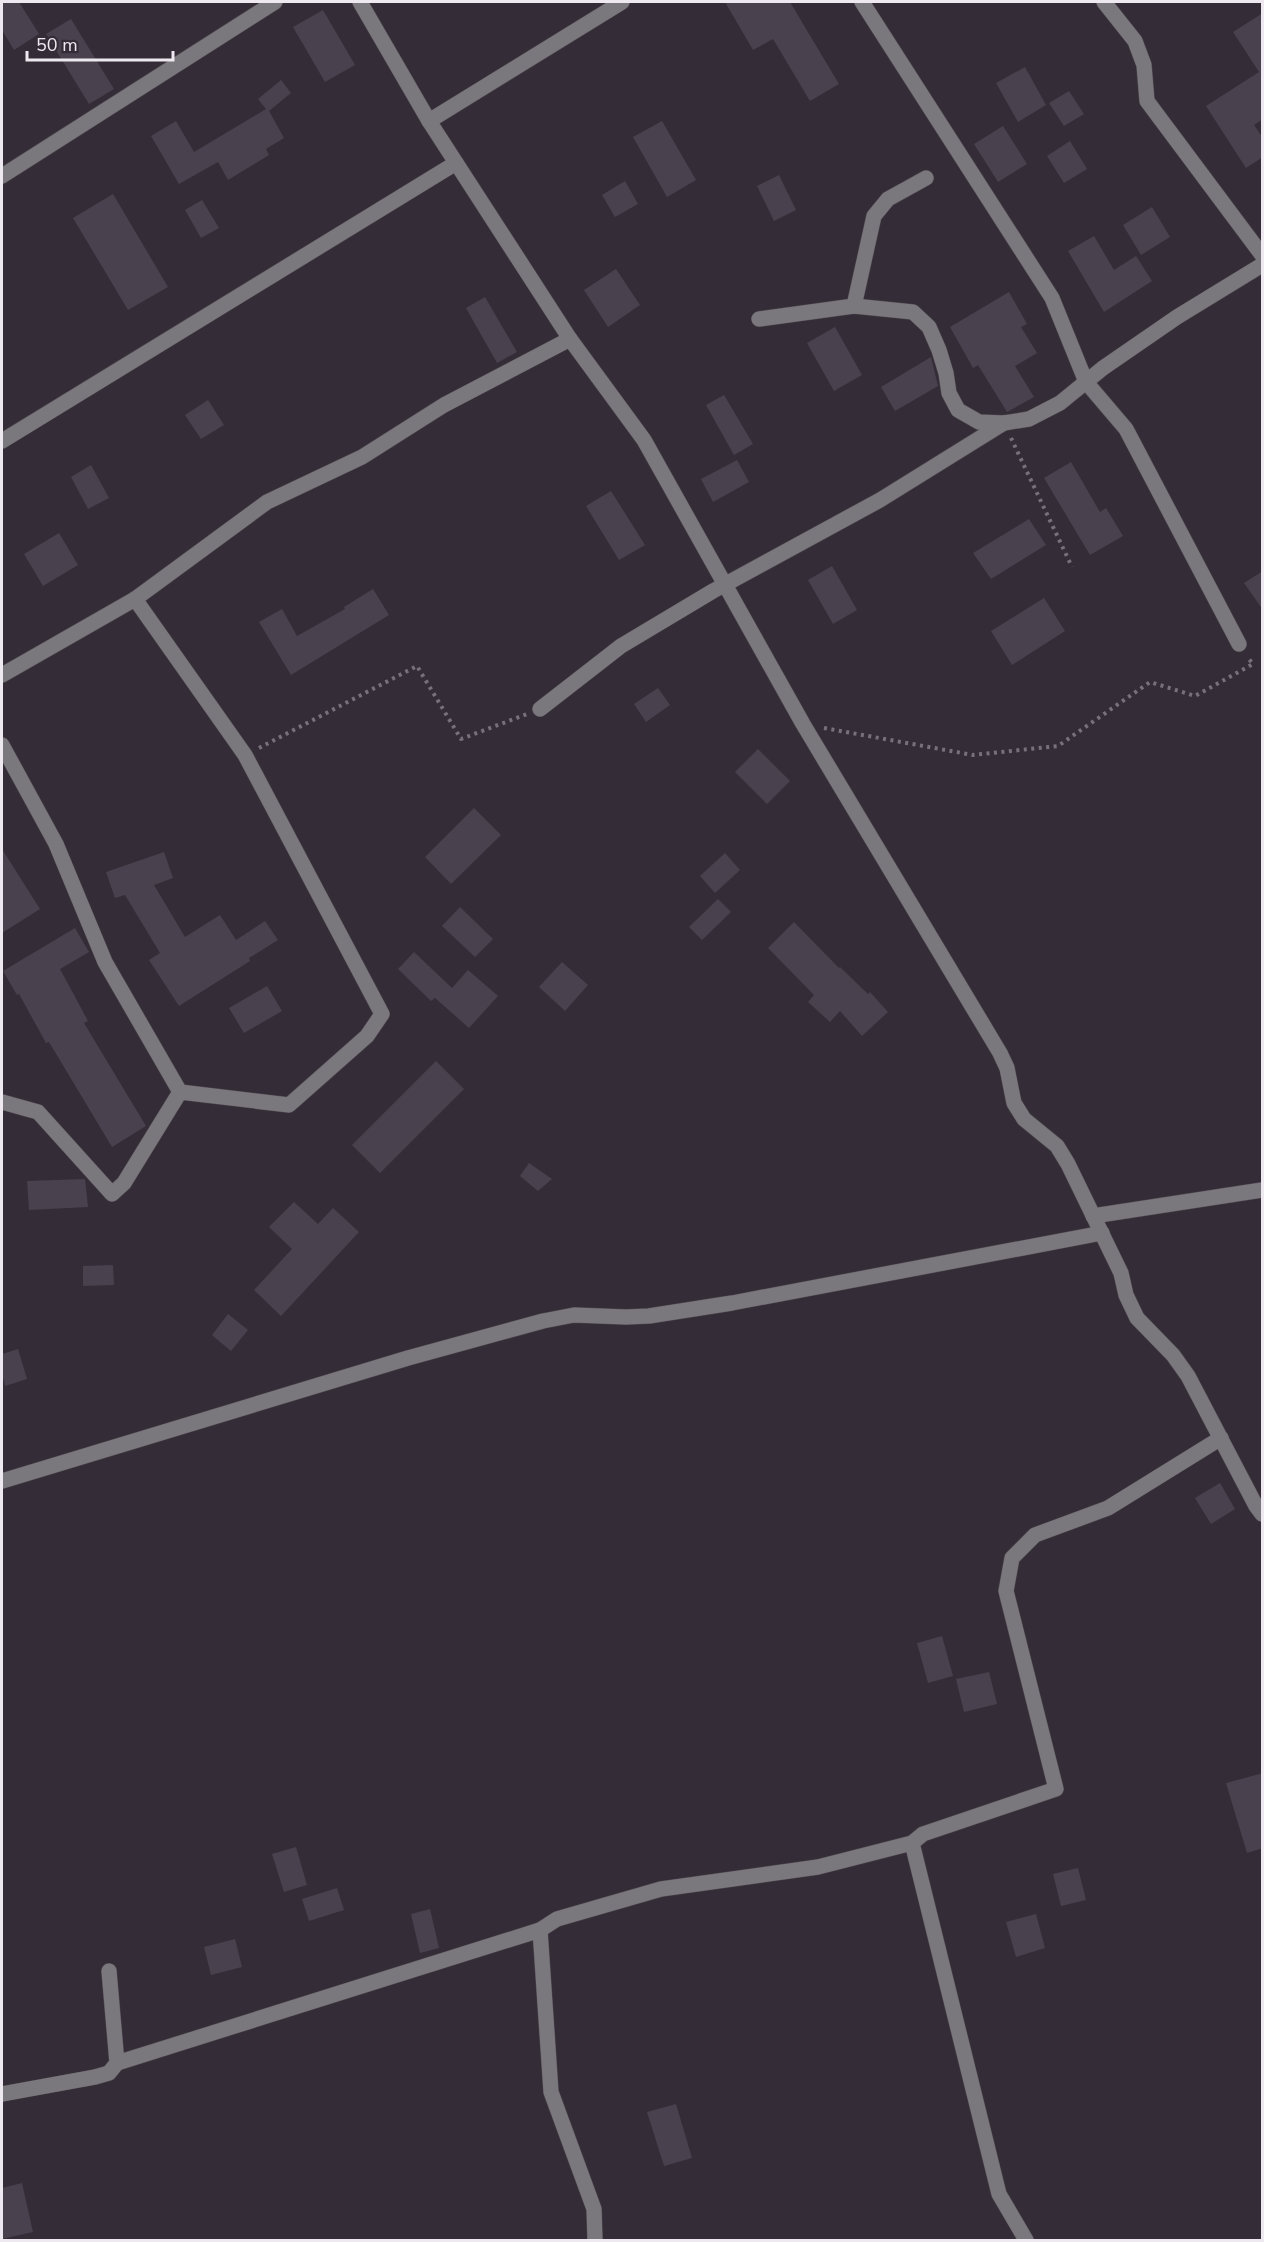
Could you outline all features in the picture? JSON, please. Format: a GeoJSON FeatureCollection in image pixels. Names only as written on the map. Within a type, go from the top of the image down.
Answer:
{"type":"FeatureCollection","features":[{"type":"Feature","properties":{"kind":"street"},"geometry":{"type":"LineString","coordinates":[[2,176],[275,2]]}},
{"type":"Feature","properties":{"kind":"street"},"geometry":{"type":"LineString","coordinates":[[360,2],[429,121],[570,339],[644,440],[803,724],[1000,1053],[1007,1068],[1014,1103],[1024,1119],[1057,1146],[1068,1164],[1121,1273],[1126,1295],[1137,1318],[1173,1355],[1183,1369],[1256,1506],[1263,1514]]}},
{"type":"Feature","properties":{"kind":"street"},"geometry":{"type":"LineString","coordinates":[[429,121],[622,2]]}},
{"type":"Feature","properties":{"kind":"street"},"geometry":{"type":"LineString","coordinates":[[862,2],[1052,298],[1086,382],[1126,429],[1239,644]]}},
{"type":"Feature","properties":{"kind":"street"},"geometry":{"type":"LineString","coordinates":[[1104,2],[1135,41],[1144,65],[1147,101],[1263,255]]}},
{"type":"Feature","properties":{"kind":"street"},"geometry":{"type":"LineString","coordinates":[[2,441],[456,163]]}},
{"type":"Feature","properties":{"kind":"street"},"geometry":{"type":"LineString","coordinates":[[854,306],[874,216],[888,199],[926,178]]}},
{"type":"Feature","properties":{"kind":"street"},"geometry":{"type":"LineString","coordinates":[[759,319],[854,306],[913,312],[929,327],[946,373],[949,393],[958,410],[979,422],[1004,423],[1029,418],[1060,403],[1178,317],[1263,265]]}},
{"type":"Feature","properties":{"kind":"street"},"geometry":{"type":"LineString","coordinates":[[2,675],[135,599],[267,502],[362,457],[444,405],[570,339]]}},
{"type":"Feature","properties":{"kind":"street"},"geometry":{"type":"LineString","coordinates":[[540,709],[621,646],[713,591],[726,586],[880,500],[1004,423]]}},
{"type":"Feature","properties":{"kind":"street"},"geometry":{"type":"LineString","coordinates":[[135,599],[245,755],[382,1014],[367,1036],[289,1105],[180,1092]]}},
{"type":"Feature","properties":{"kind":"street"},"geometry":{"type":"LineString","coordinates":[[2,746],[56,844],[105,962],[180,1092]]}},
{"type":"Feature","properties":{"kind":"street"},"geometry":{"type":"LineString","coordinates":[[2,1102],[38,1112],[112,1194],[124,1183],[180,1092]]}},
{"type":"Feature","properties":{"kind":"street"},"geometry":{"type":"LineString","coordinates":[[1093,1216],[1263,1190]]}},
{"type":"Feature","properties":{"kind":"street"},"geometry":{"type":"LineString","coordinates":[[2,1481],[408,1358],[543,1321],[574,1315],[649,1316],[732,1303],[1102,1233]]}},
{"type":"Feature","properties":{"kind":"street"},"geometry":{"type":"LineString","coordinates":[[2,2094],[109,2073],[117,2063],[540,1930],[557,1919],[661,1889],[818,1868],[912,1843],[923,1834],[1056,1789],[1006,1591],[1012,1558],[1035,1535],[1108,1508],[1221,1438]]}},
{"type":"Feature","properties":{"kind":"street"},"geometry":{"type":"LineString","coordinates":[[912,1843],[999,2194],[1026,2241]]}},
{"type":"Feature","properties":{"kind":"street"},"geometry":{"type":"LineString","coordinates":[[540,1930],[551,2092],[594,2209],[595,2241]]}},
{"type":"Feature","properties":{"kind":"street"},"geometry":{"type":"LineString","coordinates":[[109,1971],[117,2063]]}},
{"type":"Feature","properties":{"kind":"path"},"geometry":{"type":"LineString","coordinates":[[1004,423],[1072,567]]}},
{"type":"Feature","properties":{"kind":"path"},"geometry":{"type":"LineString","coordinates":[[803,724],[973,755],[1058,746],[1150,682],[1195,696],[1253,664],[1239,644]]}},
{"type":"Feature","properties":{"kind":"path"},"geometry":{"type":"LineString","coordinates":[[245,755],[417,666],[461,739],[540,709]]}},
{"type":"Feature","properties":{"kind":"building"},"geometry":{"type":"Polygon","coordinates":[[[2,2],[19,2],[39,34],[14,50],[2,30],[2,2]]]}},
{"type":"Feature","properties":{"kind":"building"},"geometry":{"type":"Polygon","coordinates":[[[725,2],[790,2],[839,84],[810,101],[773,39],[753,50],[725,2]]]}},
{"type":"Feature","properties":{"kind":"building"},"geometry":{"type":"Polygon","coordinates":[[[323,10],[355,65],[325,82],[293,27],[323,10]]]}},
{"type":"Feature","properties":{"kind":"building"},"geometry":{"type":"Polygon","coordinates":[[[1263,13],[1263,119],[1254,125],[1263,138],[1263,157],[1246,168],[1206,106],[1259,72],[1233,32],[1263,13]]]}},
{"type":"Feature","properties":{"kind":"building"},"geometry":{"type":"Polygon","coordinates":[[[71,19],[114,89],[89,104],[46,34],[71,19]]]}},
{"type":"Feature","properties":{"kind":"building"},"geometry":{"type":"Polygon","coordinates":[[[1025,67],[1046,105],[1018,122],[996,83],[1025,67]]]}},
{"type":"Feature","properties":{"kind":"building"},"geometry":{"type":"Polygon","coordinates":[[[281,80],[291,93],[269,111],[284,138],[266,149],[269,155],[228,180],[218,162],[179,184],[151,136],[176,121],[194,152],[266,109],[258,99],[281,80]]]}},
{"type":"Feature","properties":{"kind":"building"},"geometry":{"type":"Polygon","coordinates":[[[1069,91],[1084,114],[1064,126],[1049,103],[1069,91]]]}},
{"type":"Feature","properties":{"kind":"building"},"geometry":{"type":"Polygon","coordinates":[[[662,121],[696,180],[667,197],[633,137],[662,121]]]}},
{"type":"Feature","properties":{"kind":"building"},"geometry":{"type":"Polygon","coordinates":[[[1003,126],[1027,164],[998,182],[974,144],[1003,126]]]}},
{"type":"Feature","properties":{"kind":"building"},"geometry":{"type":"Polygon","coordinates":[[[1070,141],[1087,169],[1064,183],[1047,156],[1070,141]]]}},
{"type":"Feature","properties":{"kind":"building"},"geometry":{"type":"Polygon","coordinates":[[[779,175],[796,210],[774,221],[757,186],[779,175]]]}},
{"type":"Feature","properties":{"kind":"building"},"geometry":{"type":"Polygon","coordinates":[[[625,181],[638,204],[615,217],[602,195],[625,181]]]}},
{"type":"Feature","properties":{"kind":"building"},"geometry":{"type":"Polygon","coordinates":[[[113,194],[168,287],[128,310],[73,218],[113,194]]]}},
{"type":"Feature","properties":{"kind":"building"},"geometry":{"type":"Polygon","coordinates":[[[202,200],[219,228],[201,238],[185,210],[202,200]]]}},
{"type":"Feature","properties":{"kind":"building"},"geometry":{"type":"Polygon","coordinates":[[[1152,207],[1170,237],[1141,255],[1123,225],[1152,207]]]}},
{"type":"Feature","properties":{"kind":"building"},"geometry":{"type":"Polygon","coordinates":[[[1094,236],[1114,270],[1136,256],[1152,281],[1104,312],[1068,251],[1094,236]]]}},
{"type":"Feature","properties":{"kind":"building"},"geometry":{"type":"Polygon","coordinates":[[[616,269],[640,305],[608,327],[584,290],[616,269]]]}},
{"type":"Feature","properties":{"kind":"building"},"geometry":{"type":"Polygon","coordinates":[[[1009,292],[1027,324],[1021,327],[1037,353],[1015,366],[1034,397],[1007,412],[978,365],[973,368],[950,327],[1009,292]]]}},
{"type":"Feature","properties":{"kind":"building"},"geometry":{"type":"Polygon","coordinates":[[[485,297],[517,352],[497,363],[466,308],[485,297]]]}},
{"type":"Feature","properties":{"kind":"building"},"geometry":{"type":"Polygon","coordinates":[[[835,327],[862,375],[834,391],[807,343],[835,327]]]}},
{"type":"Feature","properties":{"kind":"building"},"geometry":{"type":"Polygon","coordinates":[[[931,357],[938,386],[895,411],[881,387],[931,357]]]}},
{"type":"Feature","properties":{"kind":"building"},"geometry":{"type":"Polygon","coordinates":[[[724,395],[753,444],[734,455],[706,405],[724,395]]]}},
{"type":"Feature","properties":{"kind":"building"},"geometry":{"type":"Polygon","coordinates":[[[208,400],[224,425],[201,439],[185,415],[208,400]]]}},
{"type":"Feature","properties":{"kind":"building"},"geometry":{"type":"Polygon","coordinates":[[[737,460],[749,482],[713,502],[701,479],[737,460]]]}},
{"type":"Feature","properties":{"kind":"building"},"geometry":{"type":"Polygon","coordinates":[[[1071,462],[1100,512],[1106,508],[1123,536],[1090,555],[1044,478],[1071,462]]]}},
{"type":"Feature","properties":{"kind":"building"},"geometry":{"type":"Polygon","coordinates":[[[91,465],[109,498],[88,509],[71,477],[91,465]]]}},
{"type":"Feature","properties":{"kind":"building"},"geometry":{"type":"Polygon","coordinates":[[[611,491],[645,545],[619,560],[586,506],[611,491]]]}},
{"type":"Feature","properties":{"kind":"building"},"geometry":{"type":"Polygon","coordinates":[[[1029,519],[1046,545],[991,579],[973,553],[1029,519]]]}},
{"type":"Feature","properties":{"kind":"building"},"geometry":{"type":"Polygon","coordinates":[[[59,533],[78,565],[43,586],[24,554],[59,533]]]}},
{"type":"Feature","properties":{"kind":"building"},"geometry":{"type":"Polygon","coordinates":[[[832,566],[857,610],[833,624],[808,580],[832,566]]]}},
{"type":"Feature","properties":{"kind":"building"},"geometry":{"type":"Polygon","coordinates":[[[1263,571],[1263,610],[1244,583],[1263,571]]]}},
{"type":"Feature","properties":{"kind":"building"},"geometry":{"type":"Polygon","coordinates":[[[373,589],[389,615],[291,675],[259,622],[282,609],[297,636],[345,609],[344,607],[373,589]]]}},
{"type":"Feature","properties":{"kind":"building"},"geometry":{"type":"Polygon","coordinates":[[[1044,598],[1065,631],[1012,665],[991,631],[1044,598]]]}},
{"type":"Feature","properties":{"kind":"building"},"geometry":{"type":"Polygon","coordinates":[[[658,688],[670,705],[646,722],[634,704],[658,688]]]}},
{"type":"Feature","properties":{"kind":"building"},"geometry":{"type":"Polygon","coordinates":[[[758,749],[790,781],[767,804],[735,772],[758,749]]]}},
{"type":"Feature","properties":{"kind":"building"},"geometry":{"type":"Polygon","coordinates":[[[474,808],[501,835],[451,884],[425,857],[474,808]]]}},
{"type":"Feature","properties":{"kind":"building"},"geometry":{"type":"Polygon","coordinates":[[[2,849],[40,909],[2,933],[2,849]]]}},
{"type":"Feature","properties":{"kind":"building"},"geometry":{"type":"Polygon","coordinates":[[[164,852],[173,878],[154,885],[185,937],[220,915],[236,940],[265,921],[278,940],[249,958],[250,961],[179,1006],[149,960],[160,953],[125,895],[115,898],[106,872],[164,852]]]}},
{"type":"Feature","properties":{"kind":"building"},"geometry":{"type":"Polygon","coordinates":[[[725,853],[740,870],[715,893],[700,876],[725,853]]]}},
{"type":"Feature","properties":{"kind":"building"},"geometry":{"type":"Polygon","coordinates":[[[718,899],[731,912],[702,940],[689,927],[718,899]]]}},
{"type":"Feature","properties":{"kind":"building"},"geometry":{"type":"Polygon","coordinates":[[[460,907],[493,939],[475,957],[442,926],[460,907]]]}},
{"type":"Feature","properties":{"kind":"building"},"geometry":{"type":"Polygon","coordinates":[[[794,922],[839,968],[868,994],[870,992],[888,1012],[862,1036],[840,1011],[830,1022],[808,1002],[814,995],[768,948],[794,922]]]}},
{"type":"Feature","properties":{"kind":"building"},"geometry":{"type":"Polygon","coordinates":[[[75,928],[89,952],[60,969],[88,1021],[84,1023],[146,1126],[112,1147],[3,971],[75,928]]]}},
{"type":"Feature","properties":{"kind":"building"},"geometry":{"type":"Polygon","coordinates":[[[414,952],[452,988],[468,970],[498,996],[469,1028],[435,998],[431,1001],[398,969],[414,952]]]}},
{"type":"Feature","properties":{"kind":"building"},"geometry":{"type":"Polygon","coordinates":[[[562,962],[588,985],[565,1011],[539,987],[562,962]]]}},
{"type":"Feature","properties":{"kind":"building"},"geometry":{"type":"Polygon","coordinates":[[[267,986],[282,1011],[244,1033],[229,1008],[267,986]]]}},
{"type":"Feature","properties":{"kind":"building"},"geometry":{"type":"Polygon","coordinates":[[[436,1061],[464,1089],[380,1173],[352,1145],[436,1061]]]}},
{"type":"Feature","properties":{"kind":"building"},"geometry":{"type":"Polygon","coordinates":[[[529,1163],[552,1179],[538,1191],[520,1176],[529,1163]]]}},
{"type":"Feature","properties":{"kind":"building"},"geometry":{"type":"Polygon","coordinates":[[[85,1179],[88,1207],[29,1210],[27,1181],[85,1179]]]}},
{"type":"Feature","properties":{"kind":"building"},"geometry":{"type":"Polygon","coordinates":[[[294,1202],[318,1224],[333,1208],[359,1232],[281,1316],[254,1290],[292,1249],[269,1227],[294,1202]]]}},
{"type":"Feature","properties":{"kind":"building"},"geometry":{"type":"Polygon","coordinates":[[[113,1265],[114,1285],[83,1286],[83,1266],[113,1265]]]}},
{"type":"Feature","properties":{"kind":"building"},"geometry":{"type":"Polygon","coordinates":[[[228,1314],[248,1330],[231,1351],[212,1335],[228,1314]]]}},
{"type":"Feature","properties":{"kind":"building"},"geometry":{"type":"Polygon","coordinates":[[[18,1349],[27,1379],[5,1386],[2,1354],[18,1349]]]}},
{"type":"Feature","properties":{"kind":"building"},"geometry":{"type":"Polygon","coordinates":[[[1220,1483],[1235,1509],[1211,1524],[1195,1498],[1220,1483]]]}},
{"type":"Feature","properties":{"kind":"building"},"geometry":{"type":"Polygon","coordinates":[[[942,1636],[953,1676],[928,1683],[917,1643],[942,1636]]]}},
{"type":"Feature","properties":{"kind":"building"},"geometry":{"type":"Polygon","coordinates":[[[989,1672],[997,1704],[964,1712],[956,1679],[989,1672]]]}},
{"type":"Feature","properties":{"kind":"building"},"geometry":{"type":"Polygon","coordinates":[[[1263,1773],[1263,1848],[1247,1853],[1226,1783],[1263,1773]]]}},
{"type":"Feature","properties":{"kind":"building"},"geometry":{"type":"Polygon","coordinates":[[[296,1847],[307,1885],[284,1892],[272,1854],[296,1847]]]}},
{"type":"Feature","properties":{"kind":"building"},"geometry":{"type":"Polygon","coordinates":[[[1078,1868],[1086,1900],[1061,1906],[1053,1874],[1078,1868]]]}},
{"type":"Feature","properties":{"kind":"building"},"geometry":{"type":"Polygon","coordinates":[[[337,1888],[344,1910],[309,1921],[302,1899],[337,1888]]]}},
{"type":"Feature","properties":{"kind":"building"},"geometry":{"type":"Polygon","coordinates":[[[430,1909],[439,1948],[420,1953],[411,1914],[430,1909]]]}},
{"type":"Feature","properties":{"kind":"building"},"geometry":{"type":"Polygon","coordinates":[[[1036,1914],[1045,1948],[1016,1957],[1006,1922],[1036,1914]]]}},
{"type":"Feature","properties":{"kind":"building"},"geometry":{"type":"Polygon","coordinates":[[[235,1939],[242,1967],[211,1975],[204,1947],[235,1939]]]}},
{"type":"Feature","properties":{"kind":"building"},"geometry":{"type":"Polygon","coordinates":[[[676,2104],[692,2158],[664,2166],[647,2112],[676,2104]]]}},
{"type":"Feature","properties":{"kind":"building"},"geometry":{"type":"Polygon","coordinates":[[[22,2183],[33,2232],[2,2239],[2,2188],[22,2183]]]}}]}
